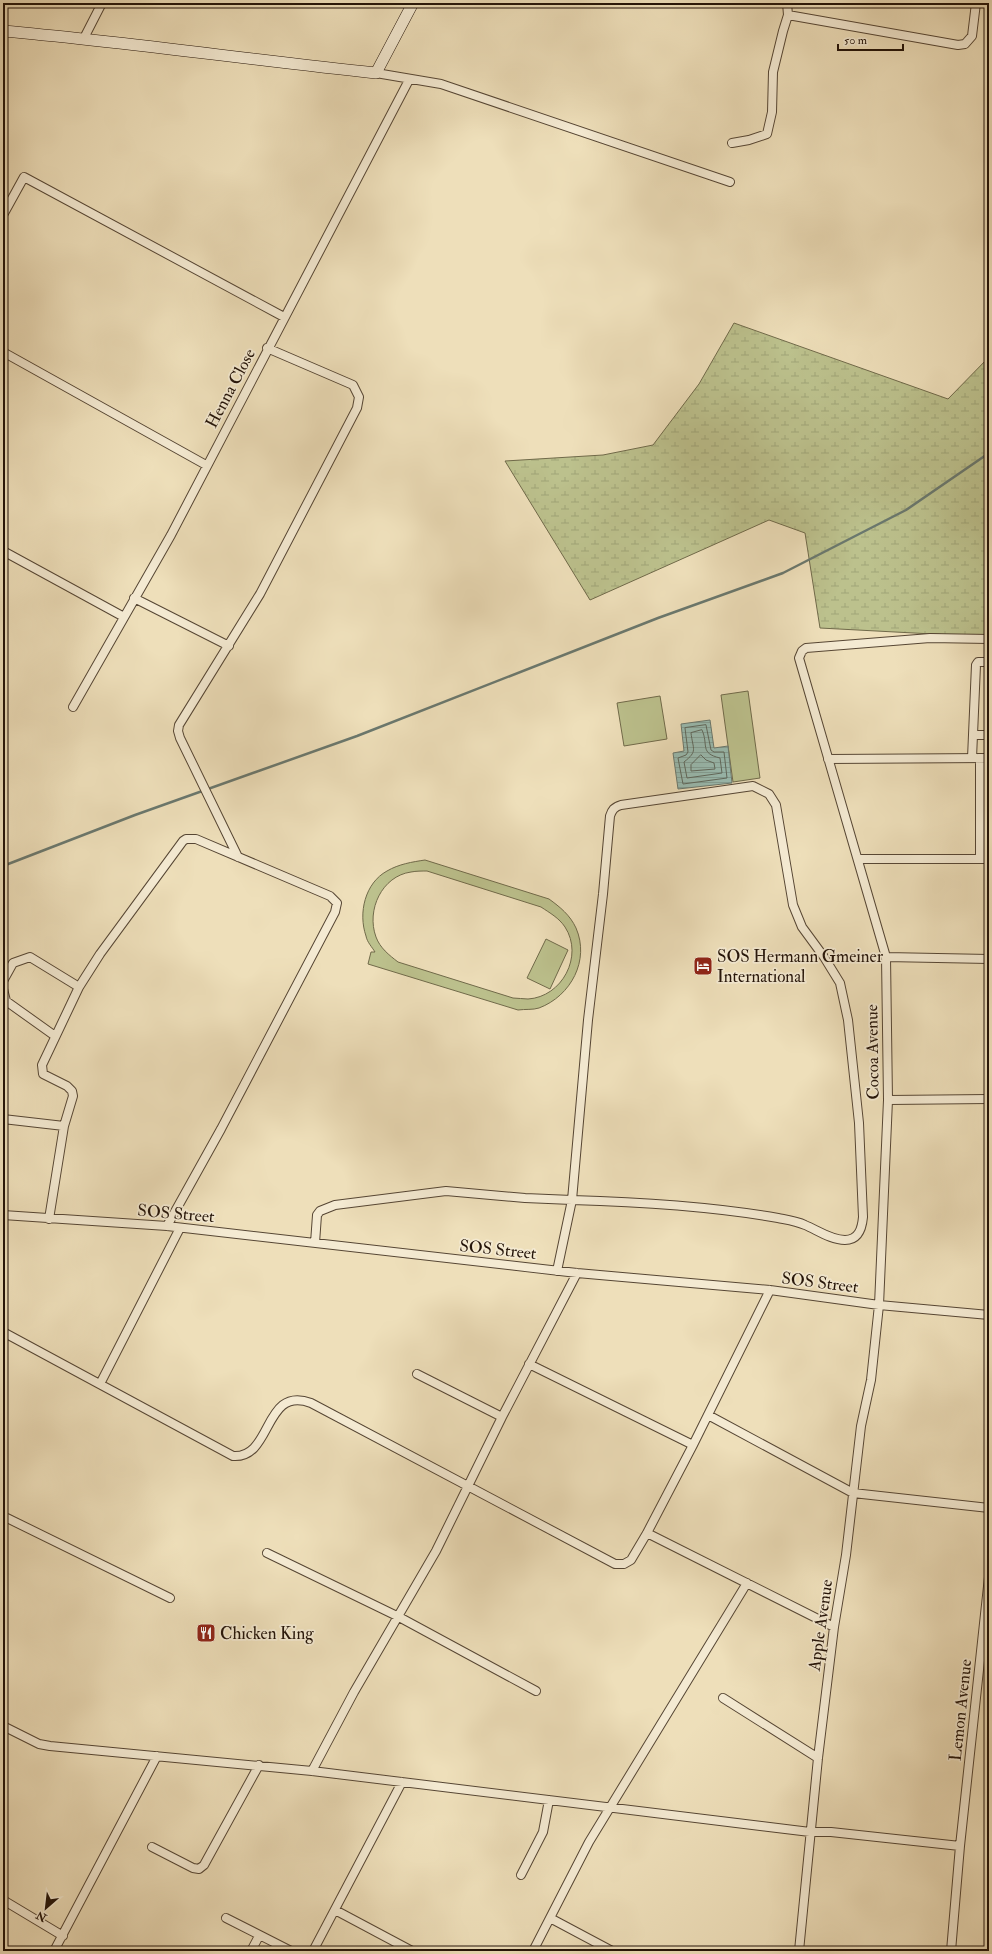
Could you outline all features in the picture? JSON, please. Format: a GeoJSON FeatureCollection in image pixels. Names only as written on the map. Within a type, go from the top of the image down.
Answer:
{"type":"FeatureCollection","features":[{"type":"Feature","properties":{"kind":"street"},"geometry":{"type":"LineString","coordinates":[[84,38],[102,3]]}},
{"type":"Feature","properties":{"kind":"street"},"geometry":{"type":"LineString","coordinates":[[376,73],[413,3]]}},
{"type":"Feature","properties":{"kind":"street"},"geometry":{"type":"LineString","coordinates":[[732,143],[749,140],[767,134],[772,112],[773,72],[788,15],[787,3]]}},
{"type":"Feature","properties":{"kind":"street"},"geometry":{"type":"LineString","coordinates":[[788,15],[958,45],[965,44],[972,36],[976,3]]}},
{"type":"Feature","properties":{"kind":"street"},"geometry":{"type":"LineString","coordinates":[[3,31],[84,38],[227,57],[376,73],[409,80],[441,84],[730,182]]}},
{"type":"Feature","properties":{"kind":"street","name":"Henna Close"},"geometry":{"type":"LineString","coordinates":[[73,708],[134,598],[171,536],[206,465],[409,80]]}},
{"type":"Feature","properties":{"kind":"street"},"geometry":{"type":"LineString","coordinates":[[3,215],[24,177],[51,193],[284,317]]}},
{"type":"Feature","properties":{"kind":"street"},"geometry":{"type":"LineString","coordinates":[[238,857],[178,731],[182,720],[260,594],[357,408],[359,397],[353,384],[268,348]]}},
{"type":"Feature","properties":{"kind":"street"},"geometry":{"type":"LineString","coordinates":[[3,352],[206,465]]}},
{"type":"Feature","properties":{"kind":"street"},"geometry":{"type":"LineString","coordinates":[[3,551],[124,617]]}},
{"type":"Feature","properties":{"kind":"street"},"geometry":{"type":"LineString","coordinates":[[134,598],[229,646]]}},
{"type":"Feature","properties":{"kind":"street","name":"Cocoa Avenue"},"geometry":{"type":"LineString","coordinates":[[879,1304],[888,1100],[886,957],[799,658],[806,648],[930,638],[989,639]]}},
{"type":"Feature","properties":{"kind":"street"},"geometry":{"type":"LineString","coordinates":[[980,859],[976,758],[973,735],[976,665],[978,662],[989,662]]}},
{"type":"Feature","properties":{"kind":"street"},"geometry":{"type":"LineString","coordinates":[[973,735],[989,734]]}},
{"type":"Feature","properties":{"kind":"street"},"geometry":{"type":"LineString","coordinates":[[828,760],[989,758]]}},
{"type":"Feature","properties":{"kind":"street"},"geometry":{"type":"LineString","coordinates":[[315,1243],[318,1215],[320,1211],[335,1205],[446,1191],[525,1198],[572,1200],[648,1202],[774,1217],[795,1221],[831,1236],[845,1240],[856,1236],[862,1229],[863,1217],[859,1123],[847,1012],[840,983],[824,957],[802,927],[793,905],[776,805],[769,794],[760,788],[753,786],[621,804],[612,810],[610,816],[603,894],[588,1020],[572,1200],[558,1271]]}},
{"type":"Feature","properties":{"kind":"street"},"geometry":{"type":"LineString","coordinates":[[49,1220],[64,1126],[73,1096],[72,1091],[43,1074],[42,1065],[79,987],[120,925],[183,841],[186,839],[196,839],[330,896],[337,903],[336,912],[167,1226]]}},
{"type":"Feature","properties":{"kind":"street"},"geometry":{"type":"LineString","coordinates":[[858,859],[989,859]]}},
{"type":"Feature","properties":{"kind":"street"},"geometry":{"type":"LineString","coordinates":[[3,981],[13,963],[30,957],[79,987]]}},
{"type":"Feature","properties":{"kind":"street"},"geometry":{"type":"LineString","coordinates":[[886,957],[989,959]]}},
{"type":"Feature","properties":{"kind":"street"},"geometry":{"type":"LineString","coordinates":[[3,989],[6,1001],[55,1036]]}},
{"type":"Feature","properties":{"kind":"street"},"geometry":{"type":"LineString","coordinates":[[888,1100],[989,1099]]}},
{"type":"Feature","properties":{"kind":"street"},"geometry":{"type":"LineString","coordinates":[[3,1119],[64,1126]]}},
{"type":"Feature","properties":{"kind":"street","name":"SOS Street"},"geometry":{"type":"LineString","coordinates":[[3,1215],[49,1220],[167,1226],[558,1271],[770,1290],[879,1304],[989,1315]]}},
{"type":"Feature","properties":{"kind":"street"},"geometry":{"type":"LineString","coordinates":[[100,1384],[180,1228]]}},
{"type":"Feature","properties":{"kind":"street"},"geometry":{"type":"LineString","coordinates":[[312,1771],[354,1692],[436,1551],[502,1417],[577,1273]]}},
{"type":"Feature","properties":{"kind":"street"},"geometry":{"type":"LineString","coordinates":[[3,1332],[233,1456],[251,1453],[280,1407],[288,1400],[301,1399],[469,1485],[615,1564],[624,1564],[631,1560],[693,1446],[770,1290]]}},
{"type":"Feature","properties":{"kind":"street","name":"Apple Avenue"},"geometry":{"type":"LineString","coordinates":[[799,1951],[810,1832],[834,1627],[846,1554],[879,1304]]}},
{"type":"Feature","properties":{"kind":"street"},"geometry":{"type":"LineString","coordinates":[[529,1364],[693,1446]]}},
{"type":"Feature","properties":{"kind":"street"},"geometry":{"type":"LineString","coordinates":[[417,1374],[502,1417]]}},
{"type":"Feature","properties":{"kind":"street"},"geometry":{"type":"LineString","coordinates":[[708,1414],[853,1493],[989,1508]]}},
{"type":"Feature","properties":{"kind":"street"},"geometry":{"type":"LineString","coordinates":[[4,1520],[170,1598]]}},
{"type":"Feature","properties":{"kind":"street"},"geometry":{"type":"LineString","coordinates":[[647,1532],[834,1627]]}},
{"type":"Feature","properties":{"kind":"street"},"geometry":{"type":"LineString","coordinates":[[267,1553],[399,1617],[536,1691]]}},
{"type":"Feature","properties":{"kind":"street","name":"Lemon Avenue"},"geometry":{"type":"LineString","coordinates":[[951,1951],[960,1846],[989,1577]]}},
{"type":"Feature","properties":{"kind":"street"},"geometry":{"type":"LineString","coordinates":[[533,1951],[589,1842],[748,1583]]}},
{"type":"Feature","properties":{"kind":"street"},"geometry":{"type":"LineString","coordinates":[[723,1698],[818,1758]]}},
{"type":"Feature","properties":{"kind":"street"},"geometry":{"type":"LineString","coordinates":[[3,1726],[40,1744],[50,1746],[259,1765],[810,1832],[831,1832],[960,1846]]}},
{"type":"Feature","properties":{"kind":"street"},"geometry":{"type":"LineString","coordinates":[[54,1951],[157,1756]]}},
{"type":"Feature","properties":{"kind":"street"},"geometry":{"type":"LineString","coordinates":[[152,1847],[193,1868],[199,1869],[204,1865],[259,1765]]}},
{"type":"Feature","properties":{"kind":"street"},"geometry":{"type":"LineString","coordinates":[[313,1951],[402,1782]]}},
{"type":"Feature","properties":{"kind":"street"},"geometry":{"type":"LineString","coordinates":[[521,1875],[543,1832],[549,1800]]}},
{"type":"Feature","properties":{"kind":"street"},"geometry":{"type":"LineString","coordinates":[[3,1900],[62,1936]]}},
{"type":"Feature","properties":{"kind":"street"},"geometry":{"type":"LineString","coordinates":[[335,1910],[412,1951]]}},
{"type":"Feature","properties":{"kind":"street"},"geometry":{"type":"LineString","coordinates":[[226,1918],[291,1951]]}},
{"type":"Feature","properties":{"kind":"street"},"geometry":{"type":"LineString","coordinates":[[550,1918],[612,1951]]}},
{"type":"Feature","properties":{"kind":"street"},"geometry":{"type":"LineString","coordinates":[[251,1951],[259,1936]]}},
{"type":"Feature","properties":{"kind":"green space"},"geometry":{"type":"Polygon","coordinates":[[[734,323],[948,399],[989,357],[989,637],[820,628],[805,533],[769,520],[590,600],[505,461],[603,455],[653,445],[699,384],[734,323]]]}},
{"type":"Feature","properties":{"kind":"green space"},"geometry":{"type":"Polygon","coordinates":[[[748,691],[760,778],[733,782],[721,695],[748,691]]]}},
{"type":"Feature","properties":{"kind":"green space"},"geometry":{"type":"Polygon","coordinates":[[[660,696],[667,739],[624,746],[617,703],[660,696]]]}},
{"type":"Feature","properties":{"kind":"green space"},"geometry":{"type":"Polygon","coordinates":[[[425,860],[549,899],[568,915],[576,928],[580,940],[581,952],[575,976],[560,995],[539,1008],[518,1010],[368,964],[371,952],[375,952],[367,940],[364,927],[363,908],[365,899],[373,883],[379,876],[387,871],[401,865],[425,860]],[[415,871],[401,875],[392,880],[385,887],[375,906],[373,927],[382,948],[398,962],[513,998],[528,999],[540,997],[551,991],[560,983],[571,962],[572,950],[570,938],[565,927],[557,918],[541,907],[427,871],[415,871]]]}},
{"type":"Feature","properties":{"kind":"green space"},"geometry":{"type":"Polygon","coordinates":[[[546,939],[568,950],[550,989],[527,978],[546,939]]]}},
{"type":"Feature","properties":{"kind":"water"},"geometry":{"type":"Polygon","coordinates":[[[710,720],[714,748],[728,746],[732,783],[678,789],[673,753],[684,751],[681,724],[710,720]]]}},
{"type":"Feature","properties":{"kind":"waterway"},"geometry":{"type":"LineString","coordinates":[[3,866],[135,815],[357,736],[658,618],[783,573],[906,510],[989,453]]}},
{"type":"Feature","properties":{"kind":"place","name":"SOS Hermann Gmeiner International"},"geometry":{"type":"Point","coordinates":[703,966]}},
{"type":"Feature","properties":{"kind":"place","name":"Chicken King"},"geometry":{"type":"Point","coordinates":[206,1633]}}]}
